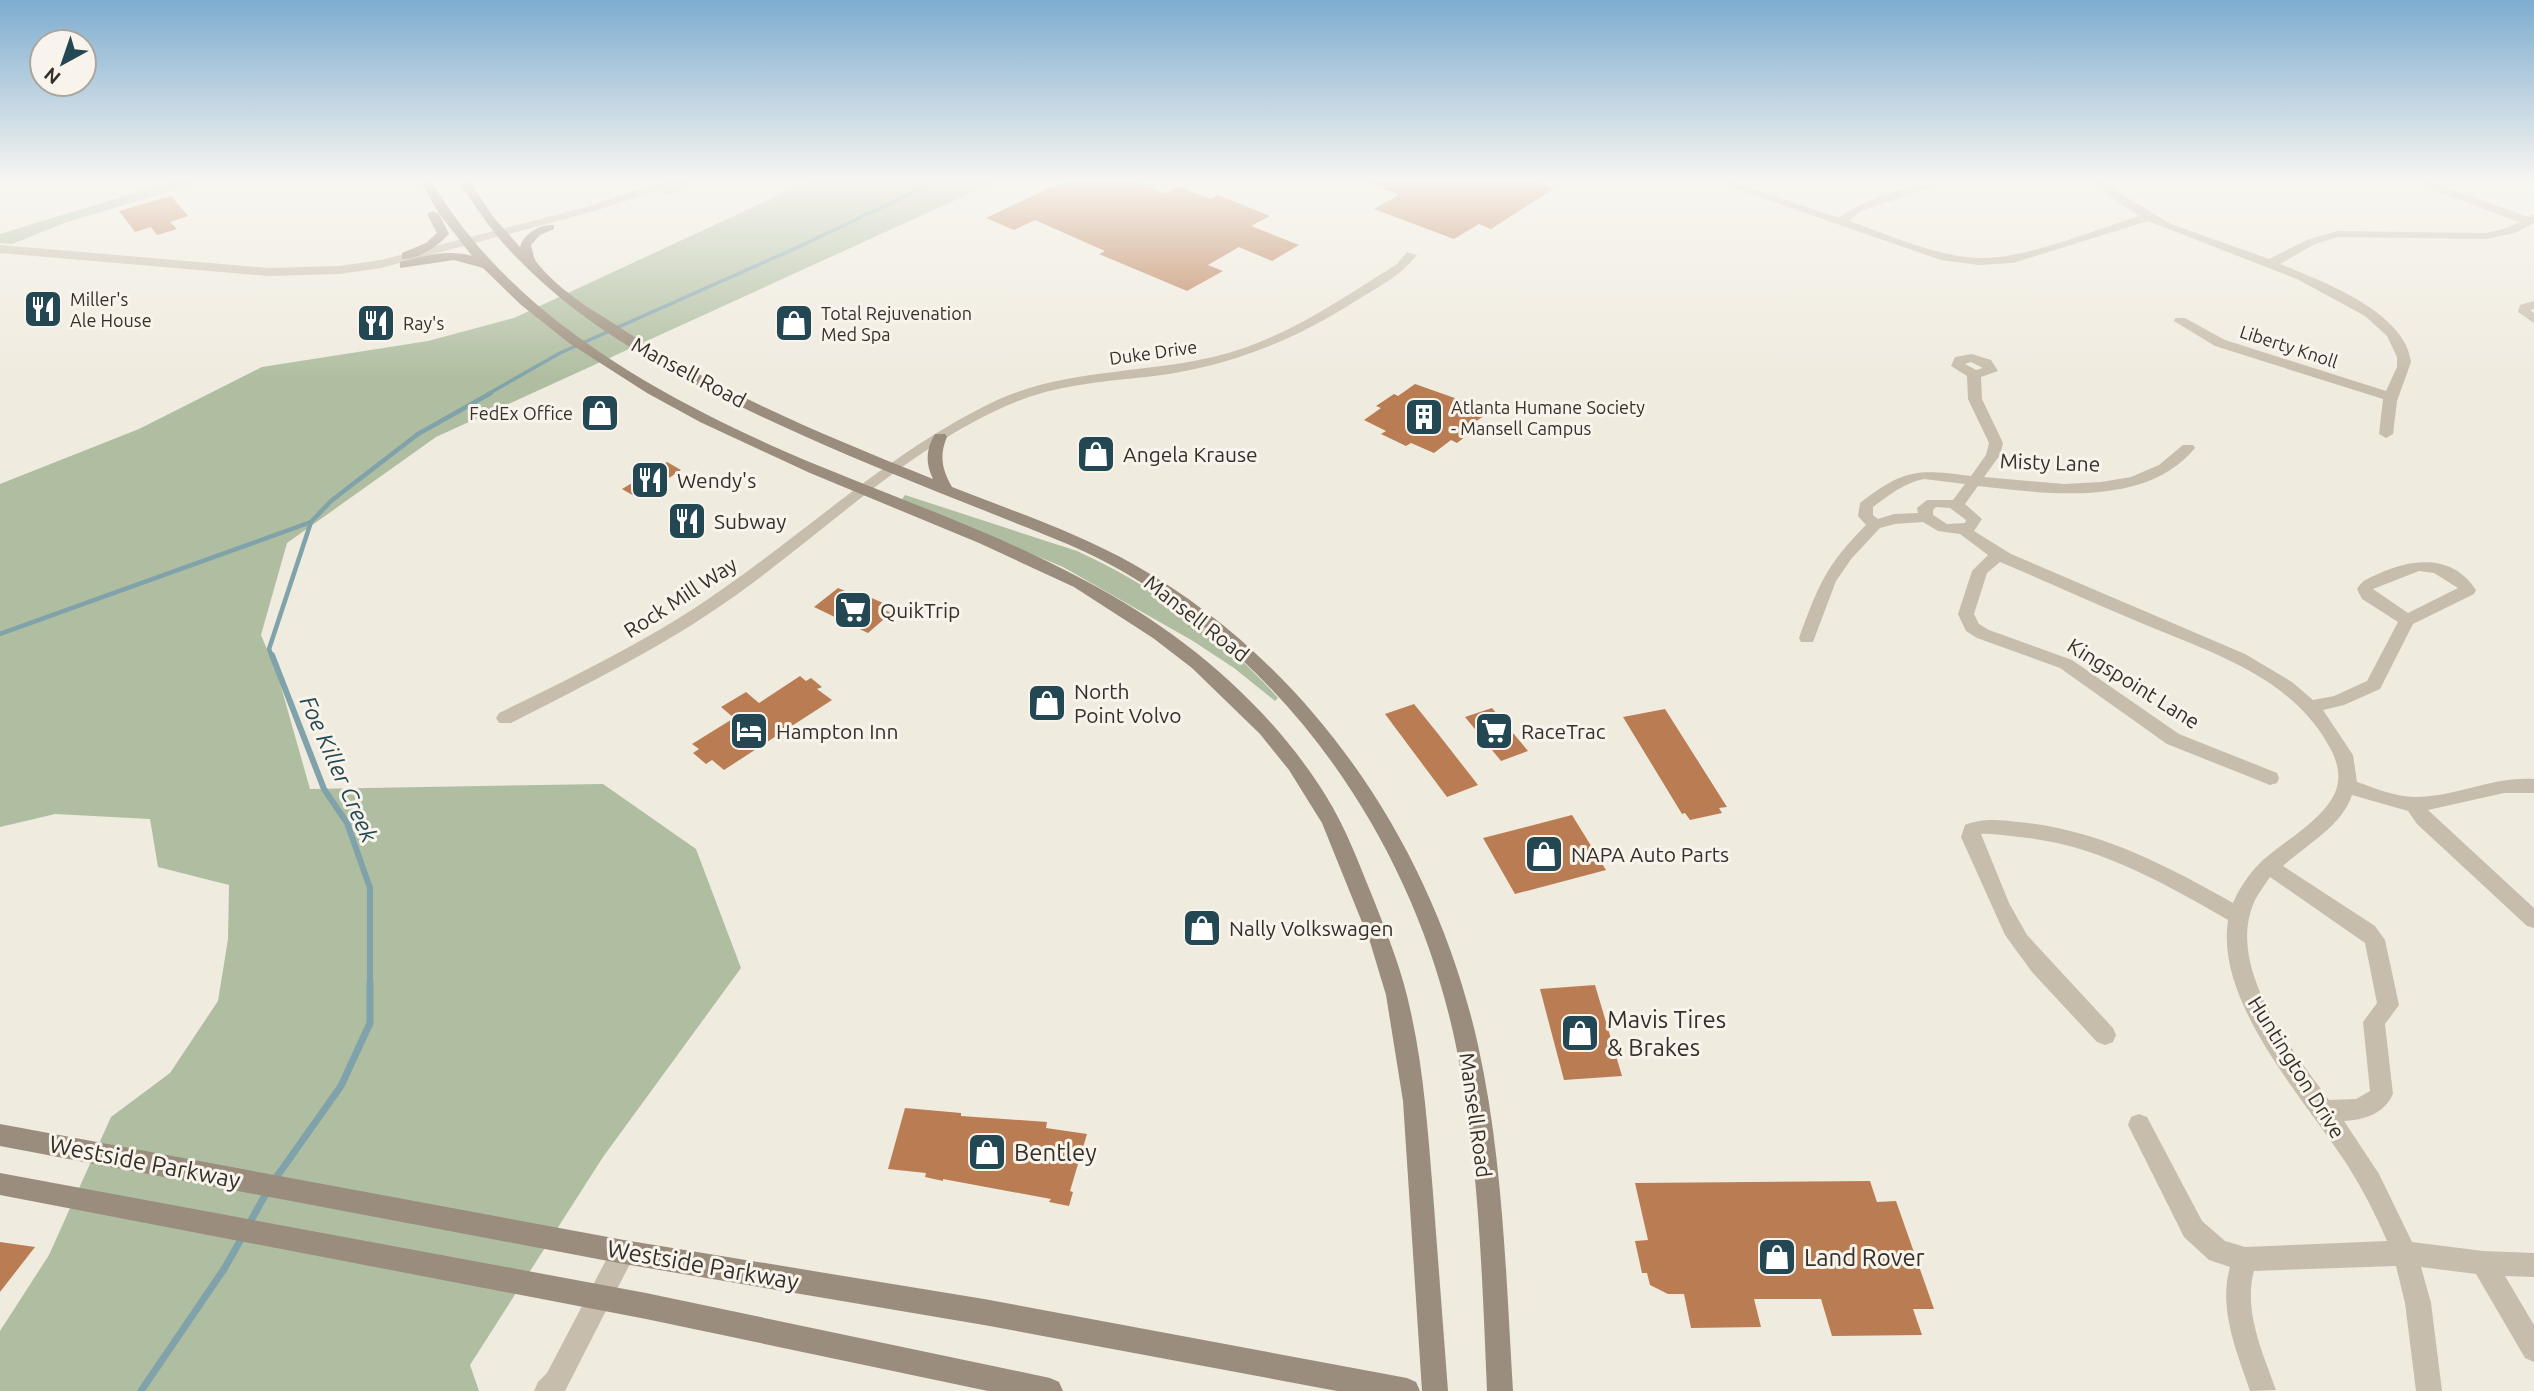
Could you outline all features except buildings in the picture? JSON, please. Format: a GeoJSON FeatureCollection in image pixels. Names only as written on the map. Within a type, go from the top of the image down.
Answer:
{"type":"FeatureCollection","features":[{"type":"Feature","properties":{"kind":"main road"},"geometry":{"type":"LineString","coordinates":[[399,263],[427,247]]}},
{"type":"Feature","properties":{"kind":"main road","name":"Mansell Road"},"geometry":{"type":"LineString","coordinates":[[469,247],[495,276],[550,324],[652,391],[716,424],[1081,584],[1164,637],[1218,682],[1271,734],[1321,803],[1346,856],[1388,963],[1408,1058],[1420,1155],[1435,1391]]}},
{"type":"Feature","properties":{"kind":"main road","name":"Mansell Road"},"geometry":{"type":"LineString","coordinates":[[513,247],[530,265],[586,310],[647,351],[792,426],[1097,551],[1161,587],[1229,639],[1285,693],[1324,738],[1381,817],[1429,918],[1450,978],[1467,1044],[1489,1210],[1500,1391]]}},
{"type":"Feature","properties":{"kind":"main road"},"geometry":{"type":"LineString","coordinates":[[526,247],[530,265]]}},
{"type":"Feature","properties":{"kind":"main road"},"geometry":{"type":"LineString","coordinates":[[399,263],[436,258],[472,258],[495,276]]}},
{"type":"Feature","properties":{"kind":"main road"},"geometry":{"type":"LineString","coordinates":[[940,437],[933,451],[935,473],[946,489]]}},
{"type":"Feature","properties":{"kind":"main road","name":"Westside Parkway"},"geometry":{"type":"LineString","coordinates":[[0,1135],[624,1252],[984,1312],[1407,1391]]}},
{"type":"Feature","properties":{"kind":"main road"},"geometry":{"type":"LineString","coordinates":[[0,1184],[601,1298],[1050,1391]]}},
{"type":"Feature","properties":{"kind":"street"},"geometry":{"type":"LineString","coordinates":[[0,249],[269,272],[279,277],[291,278],[399,263],[453,247]]}},
{"type":"Feature","properties":{"kind":"street"},"geometry":{"type":"LineString","coordinates":[[1917,247],[1945,257],[1994,263],[2048,247]]}},
{"type":"Feature","properties":{"kind":"street"},"geometry":{"type":"LineString","coordinates":[[2226,247],[2347,298],[2391,333],[2401,346],[2405,360],[2391,397],[2386,434]]}},
{"type":"Feature","properties":{"kind":"street"},"geometry":{"type":"LineString","coordinates":[[2270,264],[2302,247]]}},
{"type":"Feature","properties":{"kind":"street","name":"Duke Drive"},"geometry":{"type":"LineString","coordinates":[[894,468],[940,437],[999,404],[1039,388],[1082,379],[1151,372],[1198,363],[1235,355],[1280,340],[1401,267],[1411,255]]}},
{"type":"Feature","properties":{"kind":"street"},"geometry":{"type":"LineString","coordinates":[[1994,263],[2008,274]]}},
{"type":"Feature","properties":{"kind":"street"},"geometry":{"type":"LineString","coordinates":[[2534,305],[2524,308],[2524,312],[2534,318]]}},
{"type":"Feature","properties":{"kind":"street","name":"Liberty Knoll"},"geometry":{"type":"LineString","coordinates":[[2180,321],[2220,343],[2391,397]]}},
{"type":"Feature","properties":{"kind":"street","name":"Misty Lane"},"geometry":{"type":"LineString","coordinates":[[1974,374],[1975,399],[1996,443],[1993,455],[1974,479]]}},
{"type":"Feature","properties":{"kind":"street","name":"Misty Lane"},"geometry":{"type":"LineString","coordinates":[[1974,479],[2064,488],[2116,485],[2162,471],[2177,461],[2188,448]]}},
{"type":"Feature","properties":{"kind":"street","name":"Rock Mill Way"},"geometry":{"type":"LineString","coordinates":[[505,718],[634,652],[725,595],[894,468]]}},
{"type":"Feature","properties":{"kind":"street"},"geometry":{"type":"LineString","coordinates":[[1875,525],[1866,516],[1865,506],[1898,480],[1924,475],[1974,479],[1957,505]]}},
{"type":"Feature","properties":{"kind":"street"},"geometry":{"type":"LineString","coordinates":[[1807,638],[1836,567],[1875,525],[1894,519],[1926,517],[1942,528],[1964,530],[1972,526],[1974,519],[1968,511],[1957,505],[1932,503],[1925,509],[1926,517]]}},
{"type":"Feature","properties":{"kind":"street"},"geometry":{"type":"LineString","coordinates":[[1964,530],[1997,556],[2051,576],[2136,616],[2235,656],[2276,679],[2309,706],[2339,746],[2346,766],[2347,786],[2389,800],[2414,804],[2516,785],[2534,786]]}},
{"type":"Feature","properties":{"kind":"street","name":"Kingspoint Lane"},"geometry":{"type":"LineString","coordinates":[[1997,556],[1980,571],[1966,614],[1972,627],[1983,634],[2066,664],[2174,739],[2270,778]]}},
{"type":"Feature","properties":{"kind":"street"},"geometry":{"type":"LineString","coordinates":[[2309,706],[2338,701],[2374,685],[2407,620],[2465,594],[2468,590],[2465,584],[2427,564],[2367,585],[2365,589],[2368,595],[2407,620]]}},
{"type":"Feature","properties":{"kind":"street","name":"Huntington Drive"},"geometry":{"type":"LineString","coordinates":[[2347,786],[2342,801],[2333,814],[2270,867],[2250,888],[2238,916],[2238,953],[2250,995],[2274,1037],[2371,1183],[2404,1253],[2418,1301],[2429,1391]]}},
{"type":"Feature","properties":{"kind":"street"},"geometry":{"type":"LineString","coordinates":[[2414,804],[2424,819],[2534,920]]}},
{"type":"Feature","properties":{"kind":"street"},"geometry":{"type":"LineString","coordinates":[[2105,1035],[2021,942],[2006,918],[1971,837],[1976,827],[2065,836],[2087,843],[2164,874],[2238,916]]}},
{"type":"Feature","properties":{"kind":"street"},"geometry":{"type":"LineString","coordinates":[[2270,867],[2368,932],[2375,940],[2388,1004],[2374,1022],[2382,1094],[2376,1102],[2364,1108],[2325,1111]]}},
{"type":"Feature","properties":{"kind":"street"},"geometry":{"type":"LineString","coordinates":[[2139,1125],[2193,1229],[2218,1251],[2245,1259],[2404,1253],[2483,1263],[2534,1265]]}},
{"type":"Feature","properties":{"kind":"street"},"geometry":{"type":"LineString","coordinates":[[547,1391],[555,1382],[624,1252]]}},
{"type":"Feature","properties":{"kind":"street"},"geometry":{"type":"LineString","coordinates":[[2245,1259],[2240,1271],[2236,1305],[2263,1390]]}},
{"type":"Feature","properties":{"kind":"street"},"geometry":{"type":"LineString","coordinates":[[2483,1263],[2534,1349]]}},
{"type":"Feature","properties":{"kind":"green space"},"geometry":{"type":"Polygon","coordinates":[[[667,247],[853,247],[436,437],[287,543],[261,635],[278,676],[310,789],[603,784],[696,849],[741,968],[603,1157],[470,1365],[479,1391],[0,1391],[0,1331],[49,1255],[111,1117],[170,1073],[218,1001],[228,939],[229,885],[158,867],[150,819],[55,814],[0,827],[0,484],[139,429],[262,367],[428,341],[514,318],[667,247]]]}},
{"type":"Feature","properties":{"kind":"green space"},"geometry":{"type":"Polygon","coordinates":[[[905,495],[1077,551],[1133,580],[1210,633],[1234,653],[1278,698],[1275,701],[1234,668],[1193,641],[1063,567],[904,501],[902,499],[905,495]]]}},
{"type":"Feature","properties":{"kind":"waterway","name":"Foe Killer Creek"},"geometry":{"type":"LineString","coordinates":[[488,394],[560,353],[798,247]]}},
{"type":"Feature","properties":{"kind":"waterway","name":"Foe Killer Creek"},"geometry":{"type":"LineString","coordinates":[[311,522],[331,501],[418,434],[491,393]]}},
{"type":"Feature","properties":{"kind":"waterway"},"geometry":{"type":"LineString","coordinates":[[0,634],[311,522]]}},
{"type":"Feature","properties":{"kind":"waterway","name":"Foe Killer Creek"},"geometry":{"type":"LineString","coordinates":[[272,657],[269,649],[311,522]]}},
{"type":"Feature","properties":{"kind":"waterway","name":"Foe Killer Creek"},"geometry":{"type":"LineString","coordinates":[[272,655],[324,789],[347,823],[370,888],[370,1023],[341,1086],[273,1182]]}},
{"type":"Feature","properties":{"kind":"waterway","name":"Foe Killer Creek"},"geometry":{"type":"LineString","coordinates":[[249,1224],[268,1190]]}},
{"type":"Feature","properties":{"kind":"waterway","name":"Foe Killer Creek"},"geometry":{"type":"LineString","coordinates":[[141,1391],[224,1269],[243,1236]]}},
{"type":"Feature","properties":{"kind":"place","name":"Miller's Ale House"},"geometry":{"type":"Point","coordinates":[43,309]}},
{"type":"Feature","properties":{"kind":"place","name":"Ray's"},"geometry":{"type":"Point","coordinates":[376,323]}},
{"type":"Feature","properties":{"kind":"place","name":"Total Rejuvenation Med Spa"},"geometry":{"type":"Point","coordinates":[794,323]}},
{"type":"Feature","properties":{"kind":"place","name":"FedEx Office"},"geometry":{"type":"Point","coordinates":[600,413]}},
{"type":"Feature","properties":{"kind":"place","name":"Atlanta Humane Society - Mansell Campus"},"geometry":{"type":"Point","coordinates":[1424,417]}},
{"type":"Feature","properties":{"kind":"place","name":"Angela Krause"},"geometry":{"type":"Point","coordinates":[1096,454]}},
{"type":"Feature","properties":{"kind":"place","name":"Wendy's"},"geometry":{"type":"Point","coordinates":[650,480]}},
{"type":"Feature","properties":{"kind":"place","name":"Subway"},"geometry":{"type":"Point","coordinates":[687,521]}},
{"type":"Feature","properties":{"kind":"place","name":"QuikTrip"},"geometry":{"type":"Point","coordinates":[853,610]}},
{"type":"Feature","properties":{"kind":"place","name":"North Point Volvo"},"geometry":{"type":"Point","coordinates":[1047,703]}},
{"type":"Feature","properties":{"kind":"place","name":"Hampton Inn"},"geometry":{"type":"Point","coordinates":[749,731]}},
{"type":"Feature","properties":{"kind":"place","name":"RaceTrac"},"geometry":{"type":"Point","coordinates":[1494,731]}},
{"type":"Feature","properties":{"kind":"place","name":"NAPA Auto Parts"},"geometry":{"type":"Point","coordinates":[1544,854]}},
{"type":"Feature","properties":{"kind":"place","name":"Nally Volkswagen"},"geometry":{"type":"Point","coordinates":[1202,928]}},
{"type":"Feature","properties":{"kind":"place","name":"Mavis Tires & Brakes"},"geometry":{"type":"Point","coordinates":[1580,1033]}},
{"type":"Feature","properties":{"kind":"place","name":"Bentley"},"geometry":{"type":"Point","coordinates":[987,1152]}},
{"type":"Feature","properties":{"kind":"place","name":"Land Rover"},"geometry":{"type":"Point","coordinates":[1777,1257]}}]}
